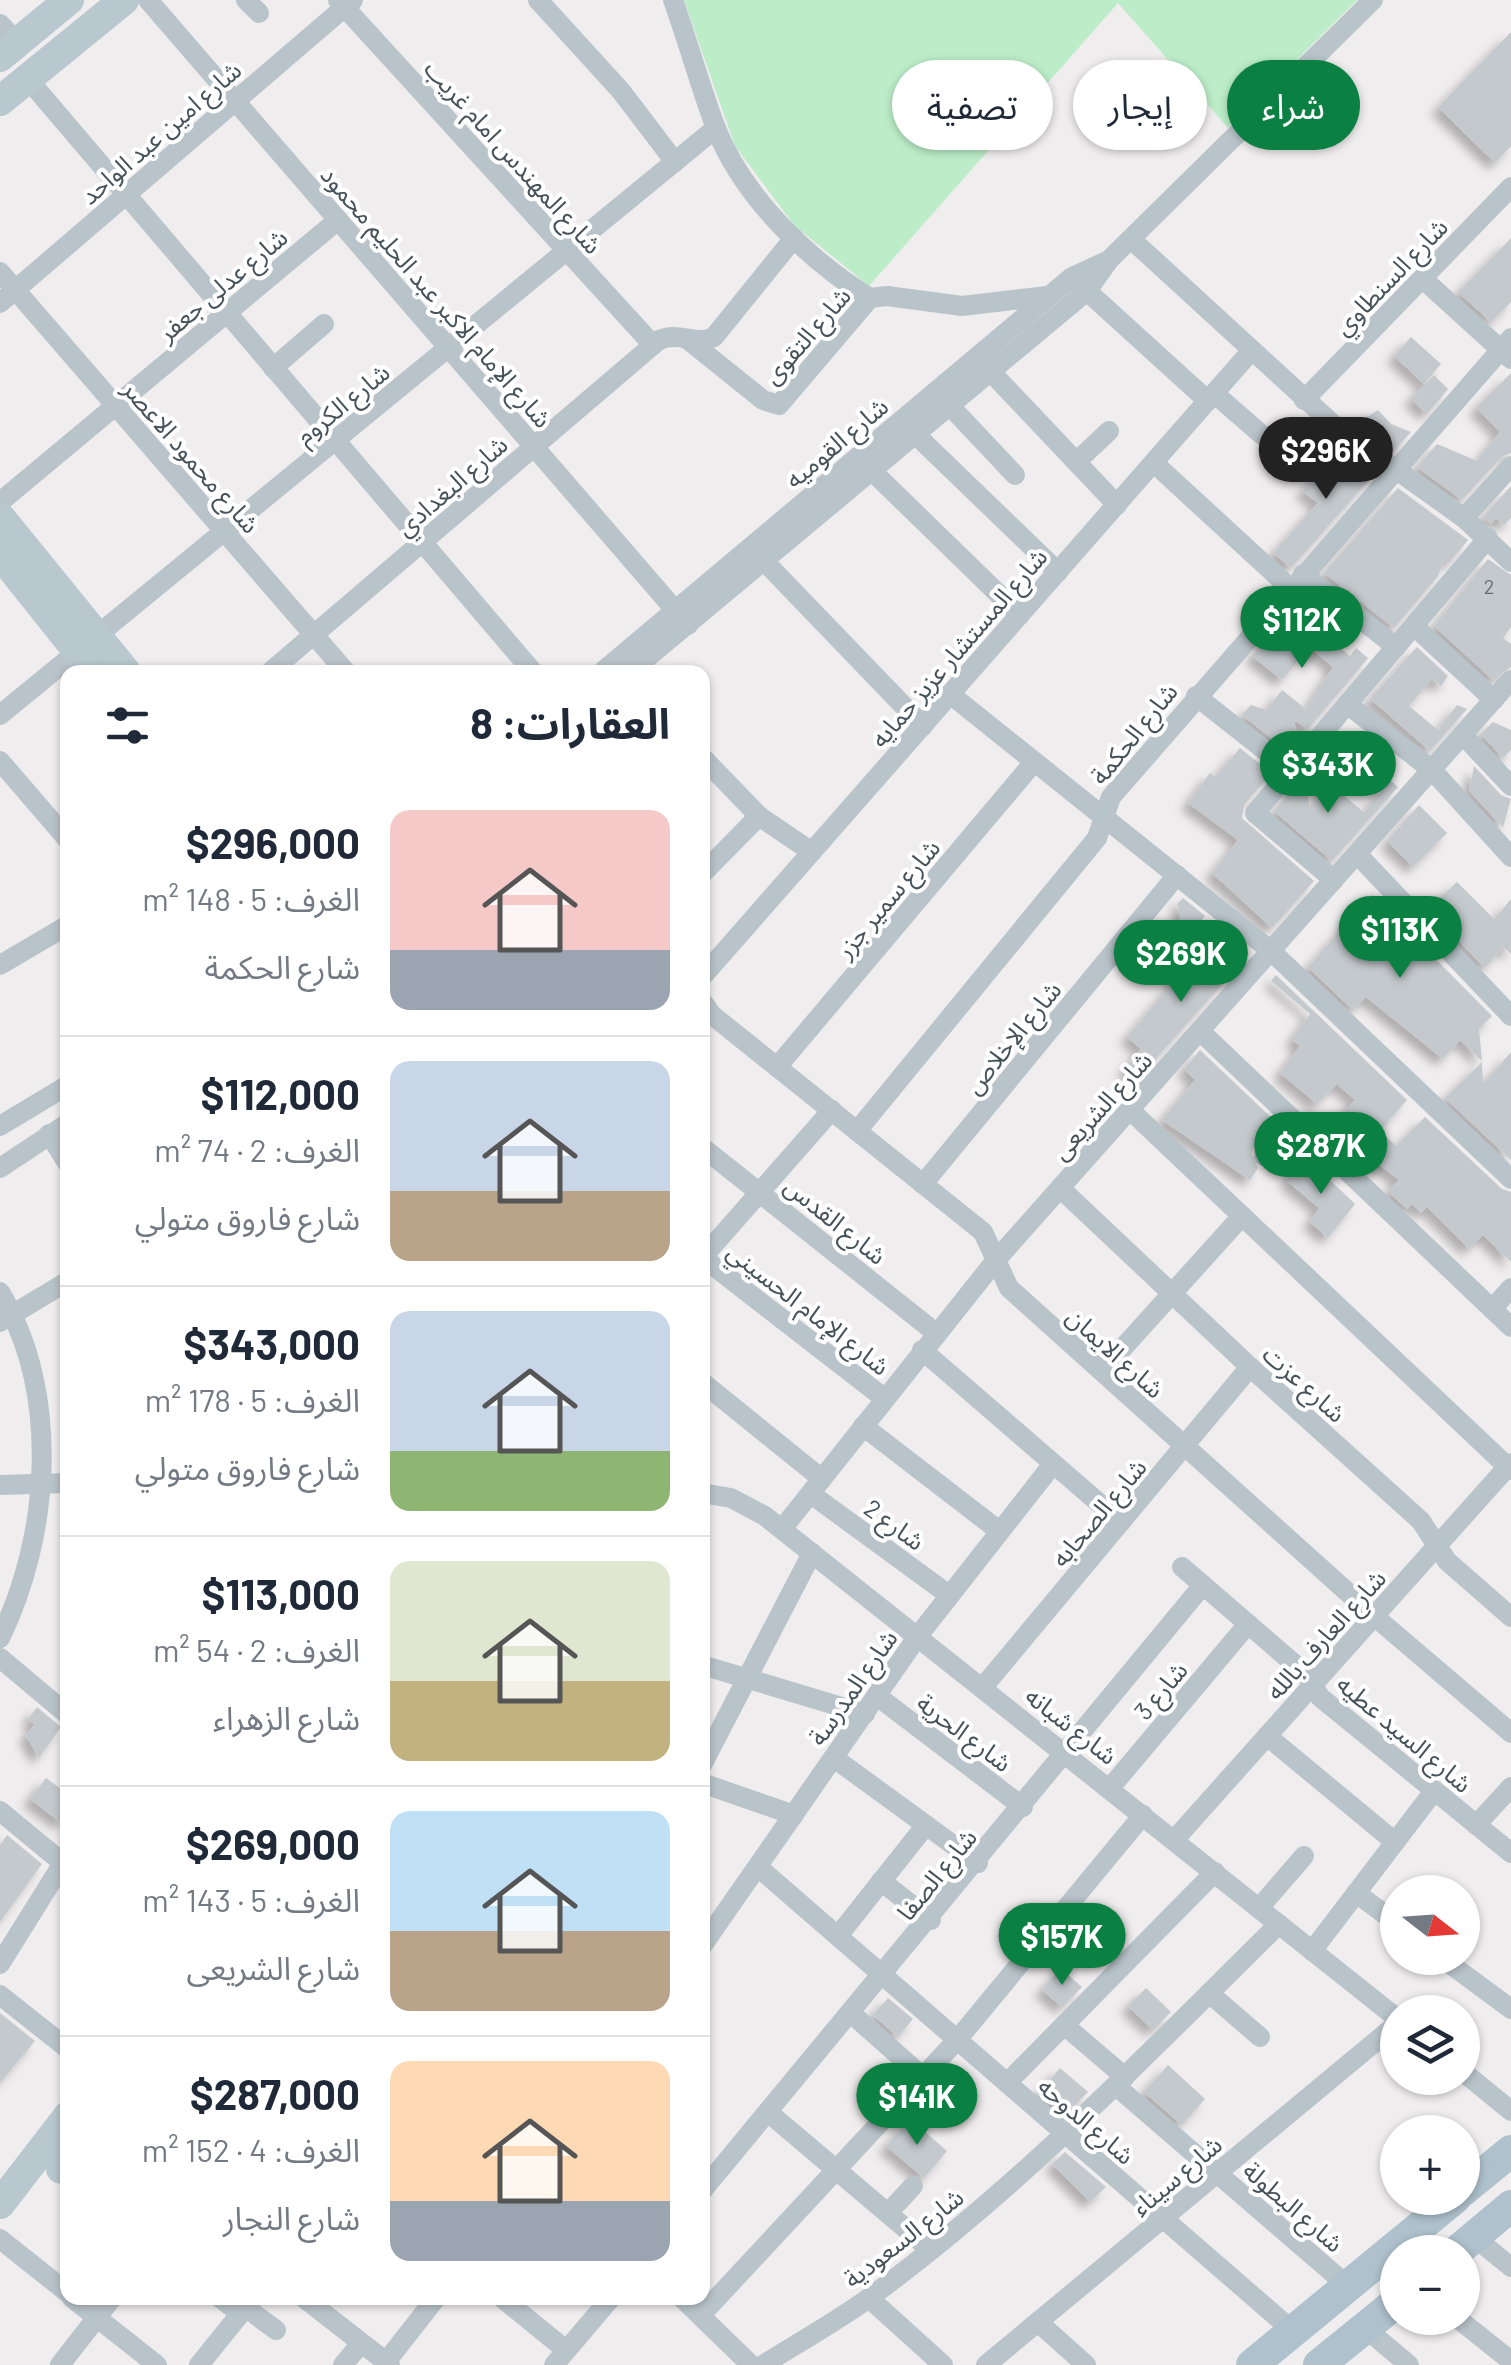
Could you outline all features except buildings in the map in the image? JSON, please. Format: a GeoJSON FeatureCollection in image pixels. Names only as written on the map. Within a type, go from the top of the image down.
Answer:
{"type":"FeatureCollection","features":[{"type":"Feature","properties":{"kind":"main road"},"geometry":{"type":"LineString","coordinates":[[1480,2177],[1511,2151]]}},
{"type":"Feature","properties":{"kind":"main road"},"geometry":{"type":"LineString","coordinates":[[1477,2235],[1511,2206]]}},
{"type":"Feature","properties":{"kind":"main road"},"geometry":{"type":"LineString","coordinates":[[1252,2365],[1434,2215]]}},
{"type":"Feature","properties":{"kind":"main road"},"geometry":{"type":"LineString","coordinates":[[1319,2365],[1380,2315]]}},
{"type":"Feature","properties":{"kind":"street"},"geometry":{"type":"LineString","coordinates":[[0,101],[124,0]]}},
{"type":"Feature","properties":{"kind":"street","name":"شارع الإمام الاكبر عبد الحليم محمود"},"geometry":{"type":"LineString","coordinates":[[148,0],[681,618]]}},
{"type":"Feature","properties":{"kind":"street"},"geometry":{"type":"LineString","coordinates":[[673,0],[716,128],[734,164],[794,238],[833,273],[870,298]]}},
{"type":"Feature","properties":{"kind":"street","name":"شارع القوميه"},"geometry":{"type":"LineString","coordinates":[[612,665],[764,561],[990,372],[1372,0]]}},
{"type":"Feature","properties":{"kind":"street","name":"شارع امين عبد الواحد"},"geometry":{"type":"LineString","coordinates":[[8,296],[345,2]]}},
{"type":"Feature","properties":{"kind":"street","name":"شارع المهندس امام غريب"},"geometry":{"type":"LineString","coordinates":[[345,2],[653,345]]}},
{"type":"Feature","properties":{"kind":"street"},"geometry":{"type":"LineString","coordinates":[[550,4],[675,162]]}},
{"type":"Feature","properties":{"kind":"street"},"geometry":{"type":"LineString","coordinates":[[6,41],[63,5],[79,36]]}},
{"type":"Feature","properties":{"kind":"street"},"geometry":{"type":"LineString","coordinates":[[27,78],[527,665]]}},
{"type":"Feature","properties":{"kind":"street","name":"شارع الكروم"},"geometry":{"type":"LineString","coordinates":[[90,653],[224,532],[716,128]]}},
{"type":"Feature","properties":{"kind":"street","name":"شارع السنطاوي"},"geometry":{"type":"LineString","coordinates":[[1304,400],[1511,187]]}},
{"type":"Feature","properties":{"kind":"street","name":"شارع عدلى جعفر"},"geometry":{"type":"LineString","coordinates":[[0,502],[338,220]]}},
{"type":"Feature","properties":{"kind":"street","name":"شارع البغدادي"},"geometry":{"type":"LineString","coordinates":[[278,665],[653,345],[667,336],[702,342],[714,337],[794,238]]}},
{"type":"Feature","properties":{"kind":"street"},"geometry":{"type":"LineString","coordinates":[[1131,238],[1304,400],[1393,471],[1464,518],[1510,560]]}},
{"type":"Feature","properties":{"kind":"street","name":"شارع محمود الاعصر"},"geometry":{"type":"LineString","coordinates":[[0,272],[8,296],[116,406],[340,665]]}},
{"type":"Feature","properties":{"kind":"street"},"geometry":{"type":"LineString","coordinates":[[1422,278],[1507,349]]}},
{"type":"Feature","properties":{"kind":"street"},"geometry":{"type":"LineString","coordinates":[[1080,284],[1211,397],[1262,435]]}},
{"type":"Feature","properties":{"kind":"street","name":"شارع القوميه"},"geometry":{"type":"LineString","coordinates":[[637,665],[681,618],[1049,296],[1080,284]]}},
{"type":"Feature","properties":{"kind":"street","name":"شارع التقوى"},"geometry":{"type":"LineString","coordinates":[[684,336],[763,400],[779,405],[870,298],[984,306],[1049,296]]}},
{"type":"Feature","properties":{"kind":"street"},"geometry":{"type":"LineString","coordinates":[[274,368],[324,324]]}},
{"type":"Feature","properties":{"kind":"street","name":"شارع الحكمة"},"geometry":{"type":"LineString","coordinates":[[857,1131],[1097,838],[1111,797],[1393,471],[1507,349]]}},
{"type":"Feature","properties":{"kind":"street","name":"شارع المستشار عزيز حمايه"},"geometry":{"type":"LineString","coordinates":[[710,969],[1252,350]]}},
{"type":"Feature","properties":{"kind":"street"},"geometry":{"type":"LineString","coordinates":[[990,372],[1117,505]]}},
{"type":"Feature","properties":{"kind":"street"},"geometry":{"type":"LineString","coordinates":[[950,406],[1014,475]]}},
{"type":"Feature","properties":{"kind":"street"},"geometry":{"type":"LineString","coordinates":[[1076,462],[1109,431]]}},
{"type":"Feature","properties":{"kind":"street"},"geometry":{"type":"LineString","coordinates":[[915,434],[1058,572]]}},
{"type":"Feature","properties":{"kind":"street"},"geometry":{"type":"LineString","coordinates":[[1154,463],[1296,581],[1396,648]]}},
{"type":"Feature","properties":{"kind":"street"},"geometry":{"type":"LineString","coordinates":[[1464,518],[1511,466]]}},
{"type":"Feature","properties":{"kind":"street"},"geometry":{"type":"LineString","coordinates":[[872,471],[1020,615]]}},
{"type":"Feature","properties":{"kind":"street"},"geometry":{"type":"LineString","coordinates":[[0,517],[90,653]]}},
{"type":"Feature","properties":{"kind":"street"},"geometry":{"type":"LineString","coordinates":[[1334,880],[1255,814],[1488,538]]}},
{"type":"Feature","properties":{"kind":"street"},"geometry":{"type":"LineString","coordinates":[[0,554],[90,653],[113,665]]}},
{"type":"Feature","properties":{"kind":"street"},"geometry":{"type":"LineString","coordinates":[[764,561],[922,726]]}},
{"type":"Feature","properties":{"kind":"street"},"geometry":{"type":"LineString","coordinates":[[1414,626],[1494,700]]}},
{"type":"Feature","properties":{"kind":"street","name":"شارع الكروم"},"geometry":{"type":"LineString","coordinates":[[0,715],[60,674]]}},
{"type":"Feature","properties":{"kind":"street","name":"شارع الشريعى"},"geometry":{"type":"LineString","coordinates":[[782,1529],[996,1260],[1511,680]]}},
{"type":"Feature","properties":{"kind":"street"},"geometry":{"type":"LineString","coordinates":[[950,694],[1271,951],[1511,1179]]}},
{"type":"Feature","properties":{"kind":"street"},"geometry":{"type":"LineString","coordinates":[[1196,696],[1291,771]]}},
{"type":"Feature","properties":{"kind":"street"},"geometry":{"type":"LineString","coordinates":[[1348,704],[1432,770],[1511,857]]}},
{"type":"Feature","properties":{"kind":"street"},"geometry":{"type":"LineString","coordinates":[[1462,735],[1511,786]]}},
{"type":"Feature","properties":{"kind":"street"},"geometry":{"type":"LineString","coordinates":[[0,761],[60,831]]}},
{"type":"Feature","properties":{"kind":"street","name":"شارع سمير جزر"},"geometry":{"type":"LineString","coordinates":[[778,1067],[1034,762]]}},
{"type":"Feature","properties":{"kind":"street"},"geometry":{"type":"LineString","coordinates":[[710,765],[759,816],[812,852]]}},
{"type":"Feature","properties":{"kind":"street"},"geometry":{"type":"LineString","coordinates":[[710,866],[759,816]]}},
{"type":"Feature","properties":{"kind":"street"},"geometry":{"type":"LineString","coordinates":[[1357,854],[1511,1016]]}},
{"type":"Feature","properties":{"kind":"street","name":"شارع الإخلاص"},"geometry":{"type":"LineString","coordinates":[[923,1184],[1177,874]]}},
{"type":"Feature","properties":{"kind":"street"},"geometry":{"type":"LineString","coordinates":[[0,966],[60,930]]}},
{"type":"Feature","properties":{"kind":"street","name":"شارع الايمان"},"geometry":{"type":"LineString","coordinates":[[710,1012],[983,1232],[1009,1288],[1184,1448],[1511,1732]]}},
{"type":"Feature","properties":{"kind":"street"},"geometry":{"type":"LineString","coordinates":[[1200,1032],[1511,1327]]}},
{"type":"Feature","properties":{"kind":"street"},"geometry":{"type":"LineString","coordinates":[[0,1126],[60,1090]]}},
{"type":"Feature","properties":{"kind":"street"},"geometry":{"type":"LineString","coordinates":[[710,1249],[832,1110]]}},
{"type":"Feature","properties":{"kind":"street"},"geometry":{"type":"LineString","coordinates":[[1130,1110],[1510,1466]]}},
{"type":"Feature","properties":{"kind":"street"},"geometry":{"type":"LineString","coordinates":[[1264,1156],[1296,1121]]}},
{"type":"Feature","properties":{"kind":"street"},"geometry":{"type":"LineString","coordinates":[[0,1168],[58,1129]]}},
{"type":"Feature","properties":{"kind":"street","name":"شارع القدس"},"geometry":{"type":"LineString","coordinates":[[710,1160],[761,1192],[936,1333]]}},
{"type":"Feature","properties":{"kind":"street","name":"شارع عزت"},"geometry":{"type":"LineString","coordinates":[[1060,1188],[1250,1368],[1421,1520],[1454,1568],[1511,1617]]}},
{"type":"Feature","properties":{"kind":"street"},"geometry":{"type":"LineString","coordinates":[[1102,1371],[1242,1216]]}},
{"type":"Feature","properties":{"kind":"street","name":"شارع الإمام الحسيني"},"geometry":{"type":"LineString","coordinates":[[710,1262],[884,1398]]}},
{"type":"Feature","properties":{"kind":"street"},"geometry":{"type":"LineString","coordinates":[[6,1318],[60,1285]]}},
{"type":"Feature","properties":{"kind":"street"},"geometry":{"type":"LineString","coordinates":[[1492,1308],[1511,1288]]}},
{"type":"Feature","properties":{"kind":"street"},"geometry":{"type":"LineString","coordinates":[[0,1292],[38,1413],[40,1483],[30,1553],[0,1638]]}},
{"type":"Feature","properties":{"kind":"street"},"geometry":{"type":"LineString","coordinates":[[922,1350],[1122,1522]]}},
{"type":"Feature","properties":{"kind":"street","name":"شارع الصحابه"},"geometry":{"type":"LineString","coordinates":[[984,1687],[1250,1368]]}},
{"type":"Feature","properties":{"kind":"street","name":"شارع 2"},"geometry":{"type":"LineString","coordinates":[[710,1389],[816,1486],[949,1595]]}},
{"type":"Feature","properties":{"kind":"street"},"geometry":{"type":"LineString","coordinates":[[863,1426],[998,1530]]}},
{"type":"Feature","properties":{"kind":"street","name":"شارع المدرسة"},"geometry":{"type":"LineString","coordinates":[[710,1935],[918,1636],[1053,1464]]}},
{"type":"Feature","properties":{"kind":"street","name":"شارع العارف بالله"},"geometry":{"type":"LineString","coordinates":[[1176,1839],[1510,1466]]}},
{"type":"Feature","properties":{"kind":"street"},"geometry":{"type":"LineString","coordinates":[[0,1485],[60,1483]]}},
{"type":"Feature","properties":{"kind":"street","name":"شارع شبانه"},"geometry":{"type":"LineString","coordinates":[[710,1494],[731,1498],[782,1529],[1176,1839],[1380,2006]]}},
{"type":"Feature","properties":{"kind":"street"},"geometry":{"type":"LineString","coordinates":[[710,1749],[812,1553]]}},
{"type":"Feature","properties":{"kind":"street","name":"شارع السيد عطيه"},"geometry":{"type":"LineString","coordinates":[[1182,1567],[1313,1685],[1320,1697],[1511,1854]]}},
{"type":"Feature","properties":{"kind":"street","name":"شارع الصفا"},"geometry":{"type":"LineString","coordinates":[[710,2182],[931,1920],[1203,1585]]}},
{"type":"Feature","properties":{"kind":"street","name":"شارع 3"},"geometry":{"type":"LineString","coordinates":[[1110,1788],[1248,1624]]}},
{"type":"Feature","properties":{"kind":"street"},"geometry":{"type":"LineString","coordinates":[[0,1658],[60,1708]]}},
{"type":"Feature","properties":{"kind":"street"},"geometry":{"type":"LineString","coordinates":[[710,1667],[871,1705]]}},
{"type":"Feature","properties":{"kind":"street","name":"شارع الحرية"},"geometry":{"type":"LineString","coordinates":[[871,1705],[1023,1807]]}},
{"type":"Feature","properties":{"kind":"street"},"geometry":{"type":"LineString","coordinates":[[1267,1736],[1395,1842]]}},
{"type":"Feature","properties":{"kind":"street"},"geometry":{"type":"LineString","coordinates":[[834,1758],[978,1863]]}},
{"type":"Feature","properties":{"kind":"street"},"geometry":{"type":"LineString","coordinates":[[710,1786],[794,1815]]}},
{"type":"Feature","properties":{"kind":"street"},"geometry":{"type":"LineString","coordinates":[[1476,1825],[1511,1788]]}},
{"type":"Feature","properties":{"kind":"street"},"geometry":{"type":"LineString","coordinates":[[1312,1951],[1434,1791]]}},
{"type":"Feature","properties":{"kind":"street"},"geometry":{"type":"LineString","coordinates":[[0,1810],[60,1855]]}},
{"type":"Feature","properties":{"kind":"street"},"geometry":{"type":"LineString","coordinates":[[710,2304],[957,2040],[1143,1815]]}},
{"type":"Feature","properties":{"kind":"street"},"geometry":{"type":"LineString","coordinates":[[838,1936],[926,1825]]}},
{"type":"Feature","properties":{"kind":"street"},"geometry":{"type":"LineString","coordinates":[[1259,1908],[1304,1856]]}},
{"type":"Feature","properties":{"kind":"street"},"geometry":{"type":"LineString","coordinates":[[0,1964],[60,1867]]}},
{"type":"Feature","properties":{"kind":"street","name":"شارع الدوحه"},"geometry":{"type":"LineString","coordinates":[[758,1868],[1293,2331]]}},
{"type":"Feature","properties":{"kind":"street"},"geometry":{"type":"LineString","coordinates":[[1007,2083],[1215,1872]]}},
{"type":"Feature","properties":{"kind":"street"},"geometry":{"type":"LineString","coordinates":[[882,1881],[931,1920]]}},
{"type":"Feature","properties":{"kind":"street"},"geometry":{"type":"LineString","coordinates":[[1356,1893],[1380,1911]]}},
{"type":"Feature","properties":{"kind":"street","name":"شارع السعودية"},"geometry":{"type":"LineString","coordinates":[[763,2365],[869,2298],[931,2250],[1066,2134],[1279,1924]]}},
{"type":"Feature","properties":{"kind":"street"},"geometry":{"type":"LineString","coordinates":[[1465,1975],[1511,2009]]}},
{"type":"Feature","properties":{"kind":"street"},"geometry":{"type":"LineString","coordinates":[[1209,1993],[1260,2038]]}},
{"type":"Feature","properties":{"kind":"street"},"geometry":{"type":"LineString","coordinates":[[0,1995],[60,2043]]}},
{"type":"Feature","properties":{"kind":"street"},"geometry":{"type":"LineString","coordinates":[[852,2015],[923,2077]]}},
{"type":"Feature","properties":{"kind":"street","name":"شارع البطولة"},"geometry":{"type":"LineString","coordinates":[[1064,2025],[1217,2173],[1348,2286]]}},
{"type":"Feature","properties":{"kind":"street","name":"شارع سيناء"},"geometry":{"type":"LineString","coordinates":[[986,2365],[1380,2036]]}},
{"type":"Feature","properties":{"kind":"street"},"geometry":{"type":"LineString","coordinates":[[1480,2086],[1511,2110]]}},
{"type":"Feature","properties":{"kind":"street"},"geometry":{"type":"LineString","coordinates":[[769,2113],[931,2250]]}},
{"type":"Feature","properties":{"kind":"street"},"geometry":{"type":"LineString","coordinates":[[0,2204],[59,2164]]}},
{"type":"Feature","properties":{"kind":"street"},"geometry":{"type":"LineString","coordinates":[[888,2213],[913,2186]]}},
{"type":"Feature","properties":{"kind":"street"},"geometry":{"type":"LineString","coordinates":[[0,2239],[60,2288]]}},
{"type":"Feature","properties":{"kind":"street"},"geometry":{"type":"LineString","coordinates":[[1480,2252],[1511,2267]]}},
{"type":"Feature","properties":{"kind":"street"},"geometry":{"type":"LineString","coordinates":[[869,2298],[943,2365]]}},
{"type":"Feature","properties":{"kind":"street"},"geometry":{"type":"LineString","coordinates":[[82,2305],[157,2365]]}},
{"type":"Feature","properties":{"kind":"street"},"geometry":{"type":"LineString","coordinates":[[60,2365],[106,2305]]}},
{"type":"Feature","properties":{"kind":"street"},"geometry":{"type":"LineString","coordinates":[[313,2305],[388,2364],[431,2305]]}},
{"type":"Feature","properties":{"kind":"street"},"geometry":{"type":"LineString","coordinates":[[509,2305],[560,2358],[600,2305]]}},
{"type":"Feature","properties":{"kind":"street"},"geometry":{"type":"LineString","coordinates":[[689,2305],[751,2365]]}},
{"type":"Feature","properties":{"kind":"street"},"geometry":{"type":"LineString","coordinates":[[700,2315],[709,2305]]}},
{"type":"Feature","properties":{"kind":"street"},"geometry":{"type":"LineString","coordinates":[[198,2365],[246,2306],[276,2330]]}},
{"type":"Feature","properties":{"kind":"street"},"geometry":{"type":"LineString","coordinates":[[1038,2322],[1086,2365]]}},
{"type":"Feature","properties":{"kind":"street"},"geometry":{"type":"LineString","coordinates":[[1364,2328],[1409,2365]]}},
{"type":"Feature","properties":{"kind":"street"},"geometry":{"type":"LineString","coordinates":[[1479,2335],[1511,2361]]}},
{"type":"Feature","properties":{"kind":"street"},"geometry":{"type":"LineString","coordinates":[[343,2365],[361,2342]]}},
{"type":"Feature","properties":{"kind":"green space"},"geometry":{"type":"Polygon","coordinates":[[[684,0],[1357,0],[1297,60],[1227,60],[1227,127],[1207,104],[1207,60],[1168,60],[1118,3],[1053,77],[1053,60],[892,60],[892,150],[989,150],[869,286],[794,225],[735,146],[684,0]]]}}]}
